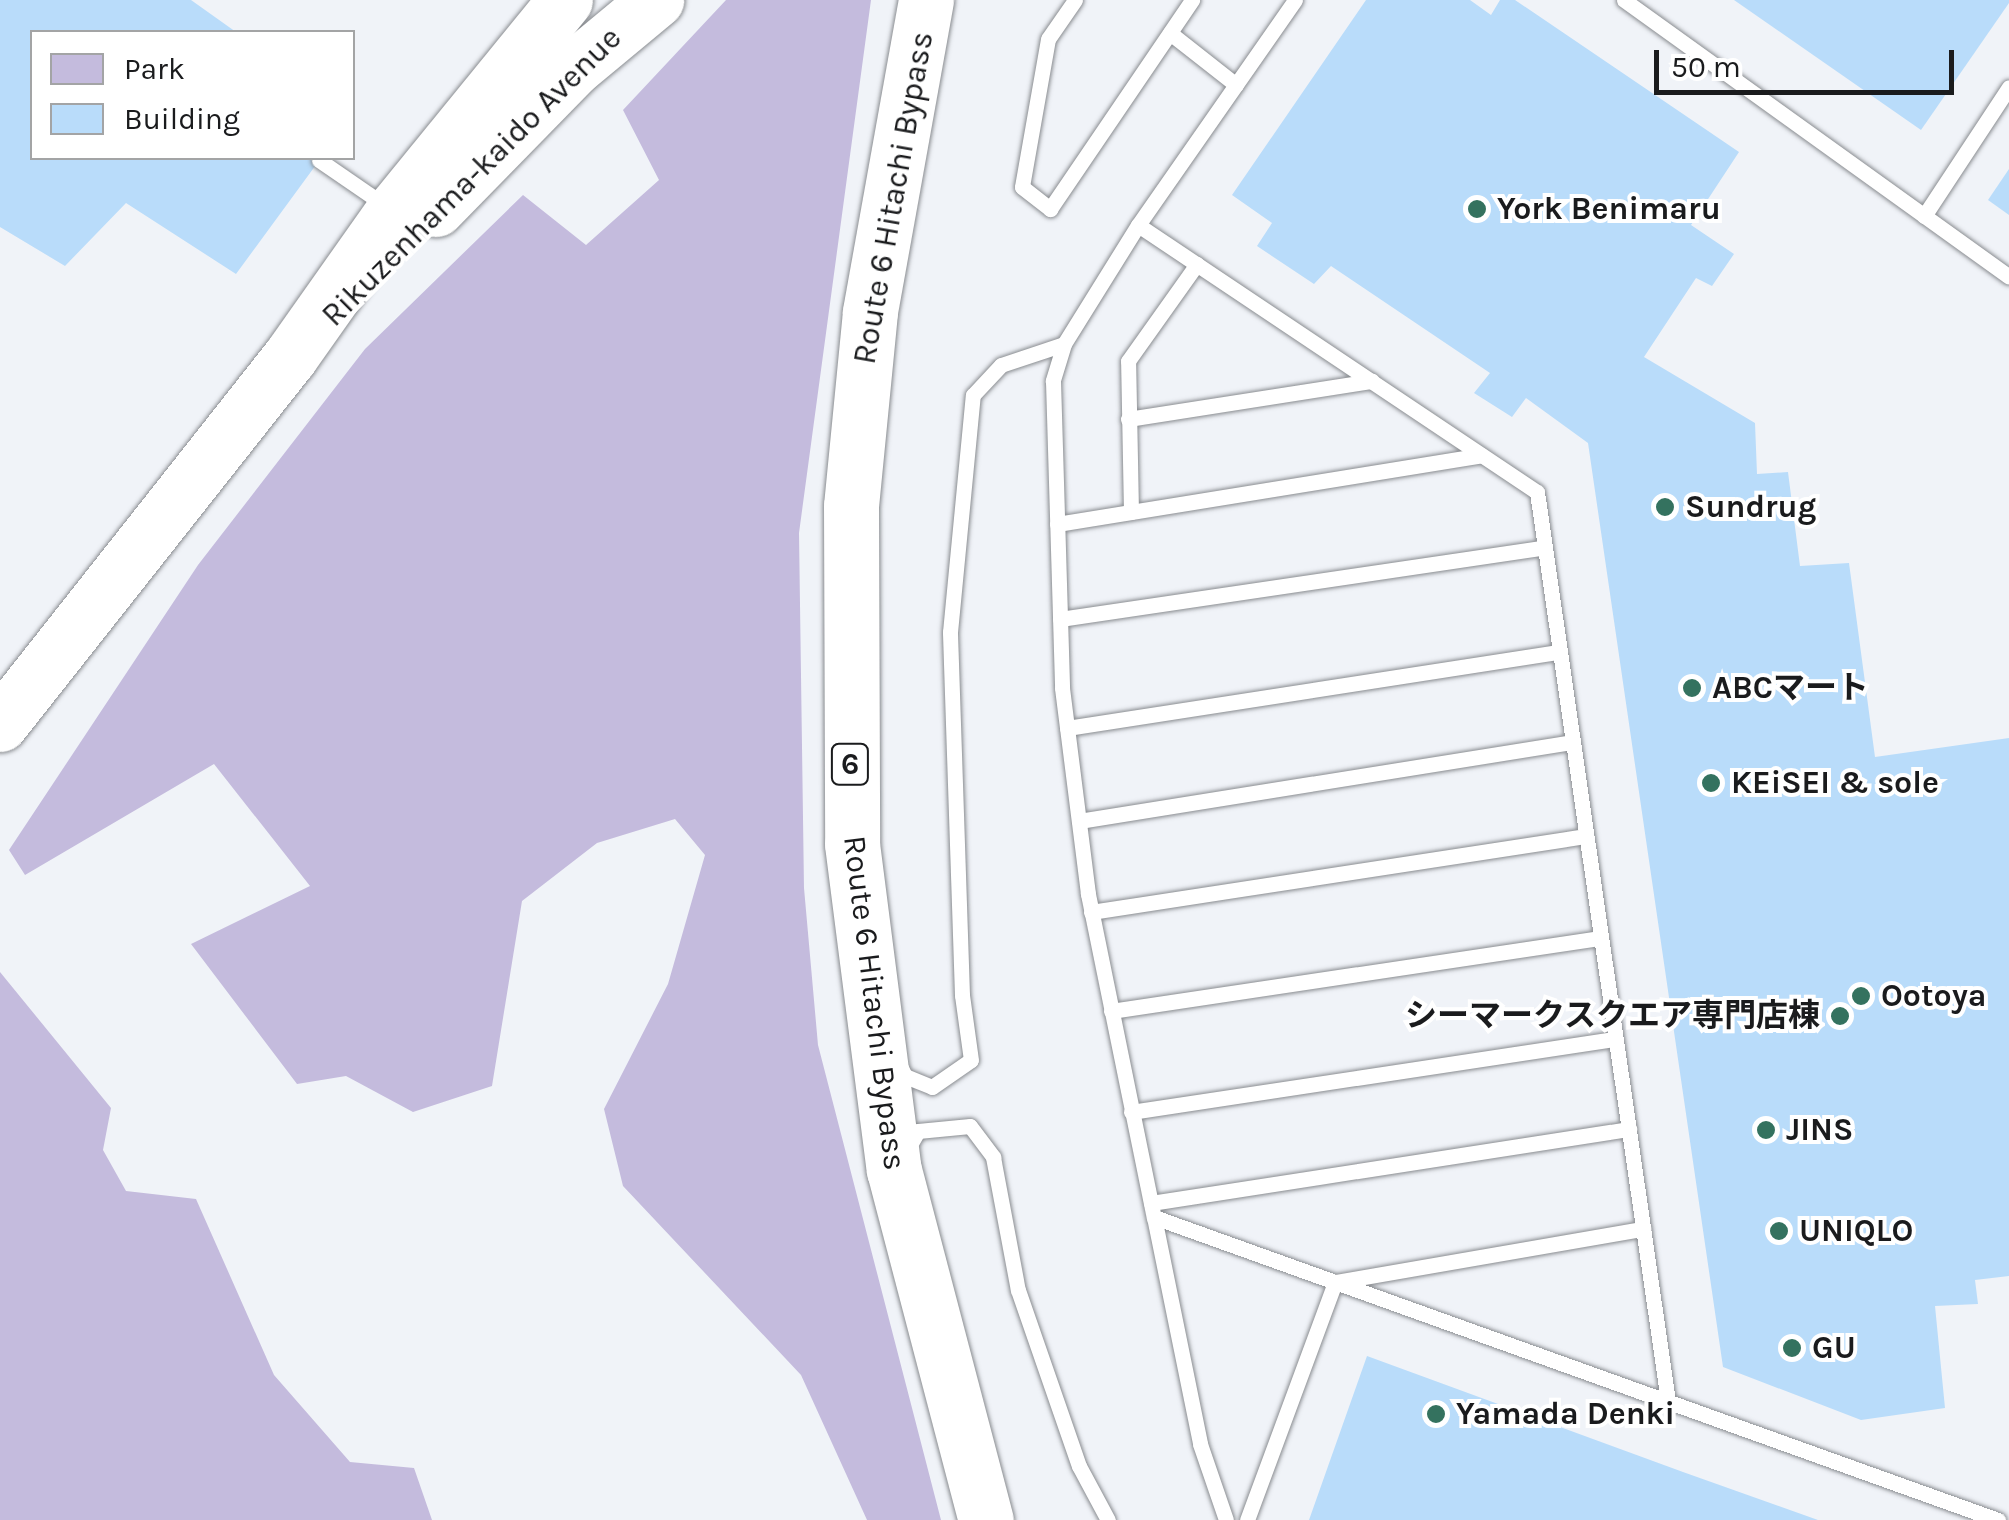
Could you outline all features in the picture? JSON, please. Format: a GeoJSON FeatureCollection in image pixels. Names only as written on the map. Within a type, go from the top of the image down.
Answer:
{"type":"FeatureCollection","features":[{"type":"Feature","properties":{"kind":"highway","name":"Rikuzenhama-kaido Avenue"},"geometry":{"type":"LineString","coordinates":[[0,724],[290,357],[393,211],[565,0]]}},
{"type":"Feature","properties":{"kind":"highway","name":"Rikuzenhama-kaido Avenue"},"geometry":{"type":"LineString","coordinates":[[290,357],[574,68],[656,0]]}},
{"type":"Feature","properties":{"kind":"highway","name":"Route 6 Hitachi Bypass"},"geometry":{"type":"LineString","coordinates":[[926,0],[870,312],[851,506],[852,844],[894,1170],[986,1520]]}},
{"type":"Feature","properties":{"kind":"lane"},"geometry":{"type":"LineString","coordinates":[[1074,0],[1048,38],[1022,188],[1050,209],[1192,0]]}},
{"type":"Feature","properties":{"kind":"lane"},"geometry":{"type":"LineString","coordinates":[[1226,1520],[1200,1444],[1092,912],[1068,728],[1060,619],[1053,382],[1064,344],[1138,224],[1295,0]]}},
{"type":"Feature","properties":{"kind":"lane"},"geometry":{"type":"LineString","coordinates":[[1624,0],[2009,277]]}},
{"type":"Feature","properties":{"kind":"lane"},"geometry":{"type":"LineString","coordinates":[[1170,32],[1236,85]]}},
{"type":"Feature","properties":{"kind":"lane"},"geometry":{"type":"LineString","coordinates":[[1924,216],[2009,87]]}},
{"type":"Feature","properties":{"kind":"lane"},"geometry":{"type":"LineString","coordinates":[[318,160],[393,211]]}},
{"type":"Feature","properties":{"kind":"lane"},"geometry":{"type":"LineString","coordinates":[[1138,224],[1536,492],[1668,1401]]}},
{"type":"Feature","properties":{"kind":"lane"},"geometry":{"type":"LineString","coordinates":[[1131,512],[1128,361],[1197,264]]}},
{"type":"Feature","properties":{"kind":"lane"},"geometry":{"type":"LineString","coordinates":[[887,963],[904,1076],[932,1087],[956,1076],[971,1060],[973,1038],[962,995],[950,632],[972,395],[1001,366],[1064,344]]}},
{"type":"Feature","properties":{"kind":"lane"},"geometry":{"type":"LineString","coordinates":[[1128,419],[1372,382]]}},
{"type":"Feature","properties":{"kind":"lane"},"geometry":{"type":"LineString","coordinates":[[1057,524],[1482,455]]}},
{"type":"Feature","properties":{"kind":"lane"},"geometry":{"type":"LineString","coordinates":[[1060,619],[1544,547]]}},
{"type":"Feature","properties":{"kind":"lane"},"geometry":{"type":"LineString","coordinates":[[1068,728],[1560,652]]}},
{"type":"Feature","properties":{"kind":"lane"},"geometry":{"type":"LineString","coordinates":[[1079,820],[1572,742]]}},
{"type":"Feature","properties":{"kind":"lane"},"geometry":{"type":"LineString","coordinates":[[1092,912],[1586,836]]}},
{"type":"Feature","properties":{"kind":"lane"},"geometry":{"type":"LineString","coordinates":[[852,844],[883,927]]}},
{"type":"Feature","properties":{"kind":"lane"},"geometry":{"type":"LineString","coordinates":[[1111,1011],[1601,938]]}},
{"type":"Feature","properties":{"kind":"lane"},"geometry":{"type":"LineString","coordinates":[[1131,1112],[1615,1038]]}},
{"type":"Feature","properties":{"kind":"lane"},"geometry":{"type":"LineString","coordinates":[[894,1170],[918,1131],[970,1126],[993,1157],[1018,1290],[1079,1466],[1108,1520]]}},
{"type":"Feature","properties":{"kind":"lane"},"geometry":{"type":"LineString","coordinates":[[1152,1210],[1629,1129]]}},
{"type":"Feature","properties":{"kind":"lane"},"geometry":{"type":"LineString","coordinates":[[1152,1210],[1335,1282],[1998,1520]]}},
{"type":"Feature","properties":{"kind":"lane"},"geometry":{"type":"LineString","coordinates":[[1335,1282],[1642,1229]]}},
{"type":"Feature","properties":{"kind":"lane"},"geometry":{"type":"LineString","coordinates":[[1248,1520],[1335,1282]]}},
{"type":"Feature","properties":{"kind":"green space"},"geometry":{"type":"Polygon","coordinates":[[[726,0],[871,0],[799,533],[804,888],[818,1045],[941,1520],[867,1520],[801,1375],[623,1186],[604,1109],[668,984],[705,855],[675,819],[597,843],[522,901],[492,1086],[413,1112],[346,1076],[297,1084],[191,944],[310,886],[214,764],[25,875],[9,850],[198,565],[365,349],[523,195],[586,245],[659,180],[623,110],[726,0]]]}},
{"type":"Feature","properties":{"kind":"green space"},"geometry":{"type":"Polygon","coordinates":[[[0,972],[111,1108],[103,1150],[126,1191],[196,1199],[274,1375],[350,1462],[414,1468],[432,1520],[0,1520],[0,972]]]}},
{"type":"Feature","properties":{"kind":"building"},"geometry":{"type":"Polygon","coordinates":[[[0,0],[191,0],[233,30],[30,30],[30,160],[320,160],[236,274],[126,203],[65,266],[0,227],[0,0]]]}},
{"type":"Feature","properties":{"kind":"building","name":"シーマークスクエア専門店棟"},"geometry":{"type":"Polygon","coordinates":[[[1366,0],[1470,0],[1491,15],[1500,0],[1515,0],[1739,152],[1691,225],[1734,254],[1712,286],[1696,278],[1644,357],[1755,423],[1757,474],[1788,472],[1800,566],[1849,563],[1875,757],[2009,738],[2009,1276],[1975,1280],[1978,1304],[1935,1306],[1945,1408],[1861,1420],[1723,1367],[1588,443],[1526,398],[1512,417],[1474,393],[1490,373],[1331,266],[1314,284],[1257,246],[1272,223],[1232,195],[1366,0]]]}},
{"type":"Feature","properties":{"kind":"building"},"geometry":{"type":"Polygon","coordinates":[[[1734,0],[2009,0],[2009,3],[1921,130],[1734,0]]]}},
{"type":"Feature","properties":{"kind":"building"},"geometry":{"type":"Polygon","coordinates":[[[2009,169],[2009,215],[1988,200],[2009,169]]]}},
{"type":"Feature","properties":{"kind":"building","name":"Yamada Denki"},"geometry":{"type":"Polygon","coordinates":[[[1367,1356],[1683,1472],[1818,1520],[1309,1520],[1367,1356]]]}},
{"type":"Feature","properties":{"kind":"place","name":"York Benimaru"},"geometry":{"type":"Point","coordinates":[1477,209]}},
{"type":"Feature","properties":{"kind":"place","name":"Sundrug"},"geometry":{"type":"Point","coordinates":[1665,507]}},
{"type":"Feature","properties":{"kind":"place","name":"ABCマート"},"geometry":{"type":"Point","coordinates":[1692,688]}},
{"type":"Feature","properties":{"kind":"place","name":"KEiSEI & sole"},"geometry":{"type":"Point","coordinates":[1711,783]}},
{"type":"Feature","properties":{"kind":"place","name":"Ootoya"},"geometry":{"type":"Point","coordinates":[1861,996]}},
{"type":"Feature","properties":{"kind":"place","name":"シーマークスクエア専門店棟"},"geometry":{"type":"Point","coordinates":[1840,1016]}},
{"type":"Feature","properties":{"kind":"place","name":"JINS"},"geometry":{"type":"Point","coordinates":[1766,1130]}},
{"type":"Feature","properties":{"kind":"place","name":"UNIQLO"},"geometry":{"type":"Point","coordinates":[1779,1231]}},
{"type":"Feature","properties":{"kind":"place","name":"GU"},"geometry":{"type":"Point","coordinates":[1792,1348]}},
{"type":"Feature","properties":{"kind":"place","name":"Yamada Denki"},"geometry":{"type":"Point","coordinates":[1436,1414]}}]}
